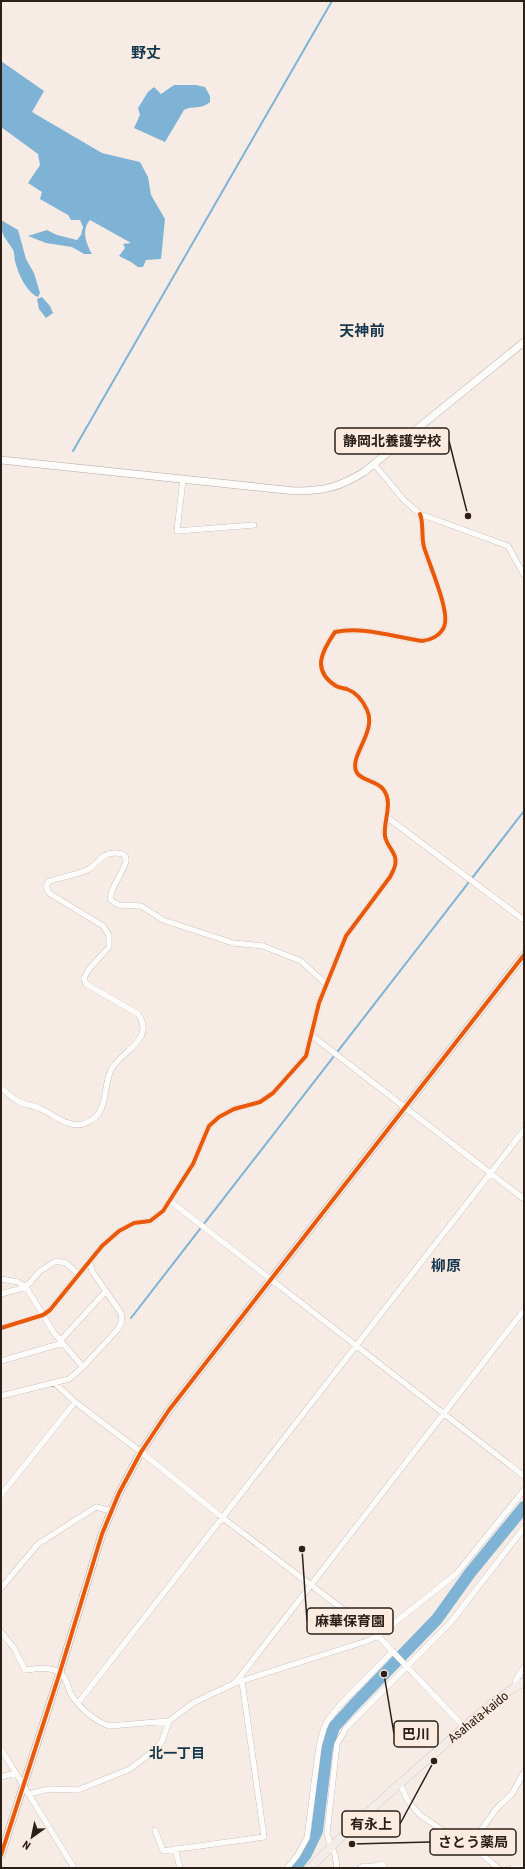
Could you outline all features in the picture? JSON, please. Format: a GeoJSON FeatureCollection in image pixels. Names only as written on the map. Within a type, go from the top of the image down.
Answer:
{"type":"FeatureCollection","features":[{"type":"Feature","properties":{"kind":"main road","name":"Asahata-kaido"},"geometry":{"type":"LineString","coordinates":[[310,1868],[399,1782],[464,1727],[515,1687],[524,1682]]}},
{"type":"Feature","properties":{"kind":"street"},"geometry":{"type":"LineString","coordinates":[[1,460],[295,491],[314,491],[343,484],[374,464],[524,342]]}},
{"type":"Feature","properties":{"kind":"street"},"geometry":{"type":"LineString","coordinates":[[374,464],[403,499],[420,514],[508,546],[524,575]]}},
{"type":"Feature","properties":{"kind":"street"},"geometry":{"type":"LineString","coordinates":[[183,479],[177,531],[254,525]]}},
{"type":"Feature","properties":{"kind":"street"},"geometry":{"type":"LineString","coordinates":[[1,1328],[43,1315],[50,1310],[102,1246],[119,1231],[134,1223],[150,1221],[163,1211],[193,1164],[209,1126],[219,1117],[234,1109],[260,1102],[273,1093],[306,1056],[326,984],[346,936],[390,877],[395,867],[395,858],[385,835],[388,818],[388,798],[379,784],[360,777],[356,771],[354,763],[370,724],[368,712],[362,699],[349,690],[337,686],[326,677],[321,668],[321,660],[324,648],[335,632],[345,629],[422,642],[430,640],[440,633],[444,626],[445,613],[424,546],[422,519],[420,514]]}},
{"type":"Feature","properties":{"kind":"street"},"geometry":{"type":"LineString","coordinates":[[388,818],[524,920]]}},
{"type":"Feature","properties":{"kind":"street"},"geometry":{"type":"LineString","coordinates":[[1,1088],[18,1101],[41,1108],[68,1124],[82,1124],[96,1119],[103,1108],[107,1077],[113,1066],[132,1048],[141,1035],[144,1026],[143,1021],[138,1014],[86,984],[84,978],[89,969],[109,947],[109,935],[103,926],[49,893],[46,888],[48,882],[56,878],[74,875],[89,869],[105,855],[119,853],[124,855],[126,858],[125,867],[113,884],[110,893],[111,900],[118,905],[141,906],[163,920],[208,935],[233,943],[263,946],[301,961],[326,984]]}},
{"type":"Feature","properties":{"kind":"street"},"geometry":{"type":"LineString","coordinates":[[1,1855],[60,1672],[93,1560],[111,1511],[141,1452],[169,1410],[524,955]]}},
{"type":"Feature","properties":{"kind":"street"},"geometry":{"type":"LineString","coordinates":[[311,1035],[524,1199]]}},
{"type":"Feature","properties":{"kind":"street"},"geometry":{"type":"LineString","coordinates":[[78,1703],[524,1130]]}},
{"type":"Feature","properties":{"kind":"street"},"geometry":{"type":"LineString","coordinates":[[170,1201],[524,1476]]}},
{"type":"Feature","properties":{"kind":"street"},"geometry":{"type":"LineString","coordinates":[[1,1294],[26,1287],[40,1271],[56,1261],[66,1263],[78,1274]]}},
{"type":"Feature","properties":{"kind":"street"},"geometry":{"type":"LineString","coordinates":[[1,1396],[69,1379],[83,1367],[118,1329],[122,1321],[121,1313],[92,1271],[89,1261]]}},
{"type":"Feature","properties":{"kind":"street"},"geometry":{"type":"LineString","coordinates":[[1,1279],[18,1282],[26,1287],[62,1342],[83,1367]]}},
{"type":"Feature","properties":{"kind":"street"},"geometry":{"type":"LineString","coordinates":[[1,1361],[62,1342],[106,1291]]}},
{"type":"Feature","properties":{"kind":"street"},"geometry":{"type":"LineString","coordinates":[[235,1683],[310,1584],[524,1310]]}},
{"type":"Feature","properties":{"kind":"street"},"geometry":{"type":"LineString","coordinates":[[55,1383],[75,1402],[141,1452],[223,1518],[378,1636],[464,1727]]}},
{"type":"Feature","properties":{"kind":"street"},"geometry":{"type":"LineString","coordinates":[[1,1495],[75,1402]]}},
{"type":"Feature","properties":{"kind":"street"},"geometry":{"type":"LineString","coordinates":[[1,1632],[14,1648],[25,1670],[46,1668],[60,1672],[63,1675],[70,1694],[100,1723],[109,1726],[169,1721],[193,1703],[235,1683],[367,1641],[378,1636],[456,1574],[524,1490]]}},
{"type":"Feature","properties":{"kind":"street"},"geometry":{"type":"LineString","coordinates":[[1,1588],[38,1544],[96,1507],[111,1511]]}},
{"type":"Feature","properties":{"kind":"street"},"geometry":{"type":"LineString","coordinates":[[337,1868],[335,1854],[331,1848],[327,1833],[338,1744],[346,1728],[451,1622],[524,1528]]}},
{"type":"Feature","properties":{"kind":"street"},"geometry":{"type":"LineString","coordinates":[[287,1868],[297,1856],[307,1838],[319,1746],[328,1720],[352,1692],[393,1651]]}},
{"type":"Feature","properties":{"kind":"street"},"geometry":{"type":"LineString","coordinates":[[515,1687],[516,1680],[524,1667]]}},
{"type":"Feature","properties":{"kind":"street"},"geometry":{"type":"LineString","coordinates":[[155,1830],[163,1850],[264,1837],[242,1681]]}},
{"type":"Feature","properties":{"kind":"street"},"geometry":{"type":"LineString","coordinates":[[29,1794],[50,1789],[78,1790],[130,1769],[156,1749],[162,1741],[169,1721]]}},
{"type":"Feature","properties":{"kind":"street"},"geometry":{"type":"LineString","coordinates":[[1,1749],[74,1868]]}},
{"type":"Feature","properties":{"kind":"street"},"geometry":{"type":"LineString","coordinates":[[466,1841],[478,1834],[497,1808],[512,1794],[524,1772]]}},
{"type":"Feature","properties":{"kind":"street"},"geometry":{"type":"LineString","coordinates":[[1,1777],[16,1773]]}},
{"type":"Feature","properties":{"kind":"street"},"geometry":{"type":"LineString","coordinates":[[399,1782],[408,1802],[420,1815],[448,1834],[466,1841],[498,1868]]}},
{"type":"Feature","properties":{"kind":"street"},"geometry":{"type":"LineString","coordinates":[[175,1849],[180,1868]]}},
{"type":"Feature","properties":{"kind":"street"},"geometry":{"type":"LineString","coordinates":[[360,1868],[364,1866],[371,1867],[382,1864],[385,1868]]}},
{"type":"Feature","properties":{"kind":"street"},"geometry":{"type":"LineString","coordinates":[[512,1868],[524,1868]]}},
{"type":"Feature","properties":{"kind":"water"},"geometry":{"type":"Polygon","coordinates":[[[1,61],[44,91],[32,112],[102,153],[140,162],[148,177],[151,195],[165,219],[161,259],[146,260],[143,267],[138,267],[119,256],[125,248],[123,244],[131,243],[90,220],[87,224],[85,237],[92,254],[84,254],[72,247],[46,243],[28,236],[47,230],[57,235],[77,240],[81,235],[83,227],[80,220],[71,220],[68,215],[40,199],[42,192],[28,183],[40,165],[38,154],[1,127],[1,61]]]}},
{"type":"Feature","properties":{"kind":"water"},"geometry":{"type":"Polygon","coordinates":[[[174,85],[196,85],[205,87],[210,96],[210,102],[200,107],[184,110],[165,142],[134,128],[140,115],[138,108],[148,92],[154,87],[161,94],[174,85]]]}},
{"type":"Feature","properties":{"kind":"water"},"geometry":{"type":"Polygon","coordinates":[[[1,220],[18,230],[26,259],[34,273],[40,293],[38,297],[26,287],[20,276],[13,250],[5,239],[1,220]]]}},
{"type":"Feature","properties":{"kind":"water"},"geometry":{"type":"Polygon","coordinates":[[[42,297],[50,306],[53,313],[46,318],[39,309],[37,299],[42,297]]]}},
{"type":"Feature","properties":{"kind":"waterway"},"geometry":{"type":"LineString","coordinates":[[73,451],[332,1]]}},
{"type":"Feature","properties":{"kind":"waterway"},"geometry":{"type":"LineString","coordinates":[[131,1318],[524,811]]}},
{"type":"Feature","properties":{"kind":"waterway"},"geometry":{"type":"LineString","coordinates":[[295,1868],[306,1854],[317,1831],[327,1748],[334,1727],[437,1619],[470,1573],[524,1507]]}},
{"type":"Feature","properties":{"kind":"cycle path"},"geometry":{"type":"LineString","coordinates":[[1,1328],[43,1315],[50,1310],[102,1246],[119,1231],[134,1223],[150,1221],[163,1211],[193,1164],[209,1126],[219,1117],[234,1109],[260,1102],[273,1093],[306,1056],[319,1003],[346,936],[390,877],[395,863],[394,854],[385,836],[388,806],[386,794],[380,786],[364,779],[356,771],[355,765],[357,758],[369,726],[367,710],[362,700],[357,695],[347,689],[337,687],[328,680],[323,673],[321,660],[326,646],[335,632],[345,630],[367,631],[422,641],[428,640],[440,633],[444,627],[445,611],[424,547],[420,514]]}},
{"type":"Feature","properties":{"kind":"cycle path"},"geometry":{"type":"LineString","coordinates":[[1,1855],[60,1672],[102,1534],[119,1493],[141,1452],[169,1410],[524,955]]}},
{"type":"Feature","properties":{"kind":"place","name":"静岡北養護学校"},"geometry":{"type":"Point","coordinates":[468,516]}},
{"type":"Feature","properties":{"kind":"place","name":"麻華保育園"},"geometry":{"type":"Point","coordinates":[302,1549]}},
{"type":"Feature","properties":{"kind":"place","name":"巴川"},"geometry":{"type":"Point","coordinates":[384,1674]}},
{"type":"Feature","properties":{"kind":"place","name":"有永上"},"geometry":{"type":"Point","coordinates":[434,1761]}},
{"type":"Feature","properties":{"kind":"place","name":"さとう薬局"},"geometry":{"type":"Point","coordinates":[352,1844]}},
{"type":"Feature","properties":{"kind":"district","name":"野丈"},"geometry":{"type":"Point","coordinates":[146,53]}},
{"type":"Feature","properties":{"kind":"district","name":"天神前"},"geometry":{"type":"Point","coordinates":[362,331]}},
{"type":"Feature","properties":{"kind":"district","name":"柳原"},"geometry":{"type":"Point","coordinates":[446,1266]}},
{"type":"Feature","properties":{"kind":"district","name":"北一丁目"},"geometry":{"type":"Point","coordinates":[177,1753]}}]}
